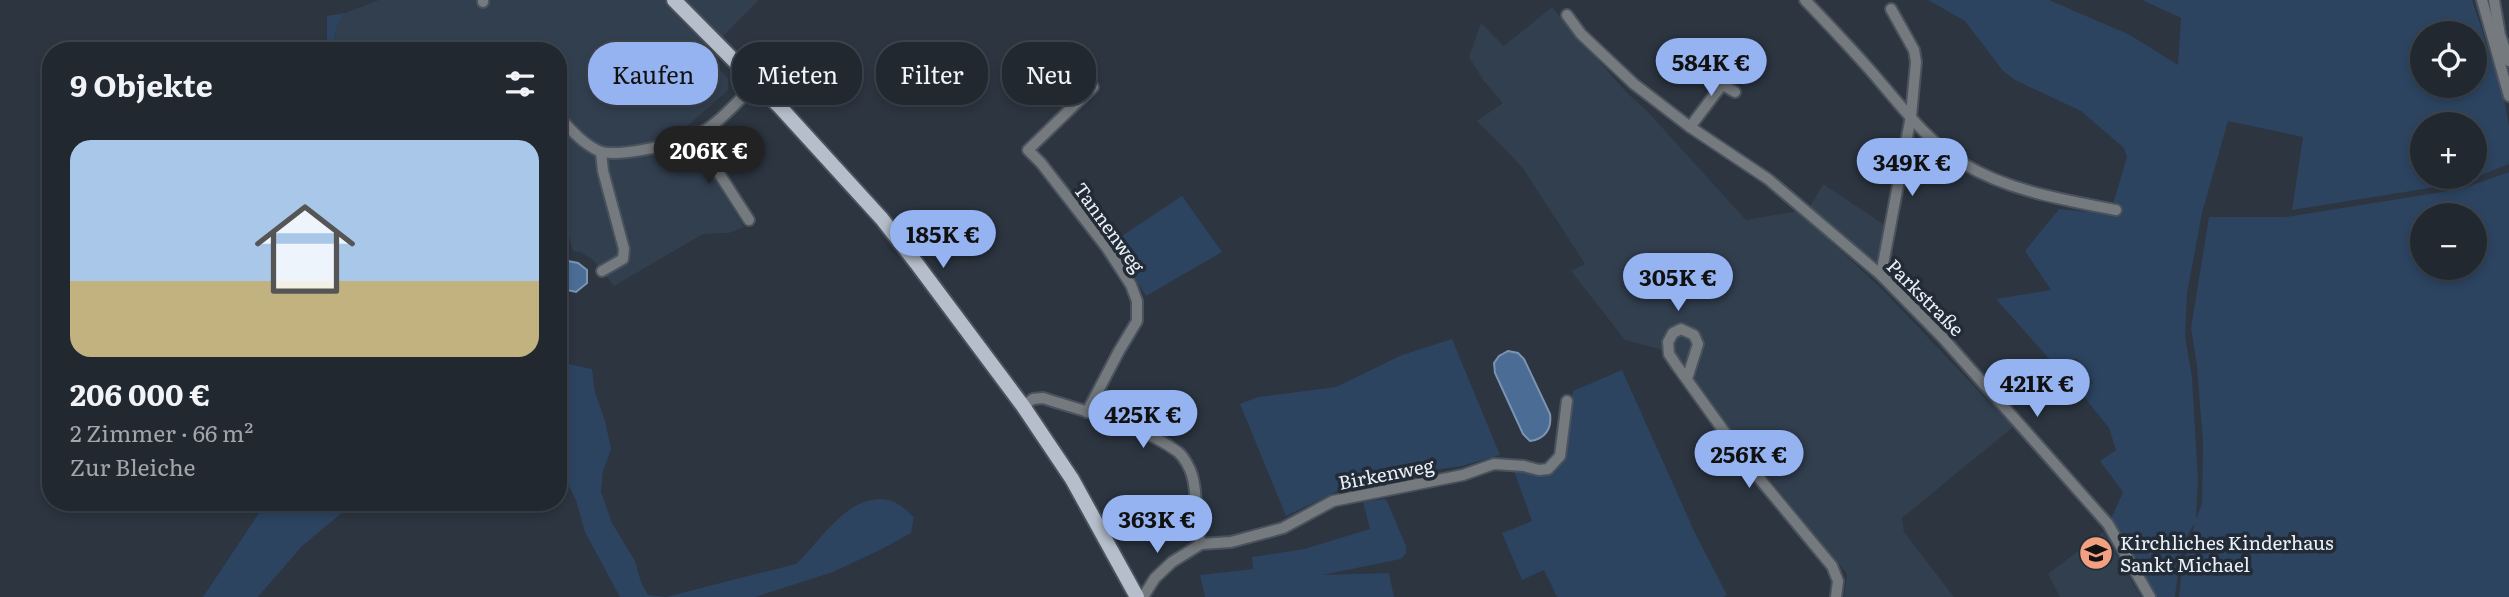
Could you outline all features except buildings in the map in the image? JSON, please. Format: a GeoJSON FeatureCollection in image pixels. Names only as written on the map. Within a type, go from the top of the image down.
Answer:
{"type":"FeatureCollection","features":[{"type":"Feature","properties":{"kind":"main road"},"geometry":{"type":"LineString","coordinates":[[674,0],[732,59]]}},
{"type":"Feature","properties":{"kind":"main road"},"geometry":{"type":"LineString","coordinates":[[776,105],[882,219],[1023,406],[1072,479],[1137,597]]}},
{"type":"Feature","properties":{"kind":"street"},"geometry":{"type":"LineString","coordinates":[[1805,0],[1922,131],[1951,155],[1986,176],[2050,196],[2116,210]]}},
{"type":"Feature","properties":{"kind":"street"},"geometry":{"type":"LineString","coordinates":[[2482,0],[2509,96]]}},
{"type":"Feature","properties":{"kind":"street"},"geometry":{"type":"LineString","coordinates":[[2494,0],[2500,34],[2509,61]]}},
{"type":"Feature","properties":{"kind":"street"},"geometry":{"type":"LineString","coordinates":[[1881,275],[1911,116],[1916,62],[1914,50],[1891,9]]}},
{"type":"Feature","properties":{"kind":"street","name":"Parkstraße"},"geometry":{"type":"LineString","coordinates":[[1567,15],[1581,34],[1634,84],[1690,127],[1768,178],[1881,275],[1943,338],[2109,524],[2150,597]]}},
{"type":"Feature","properties":{"kind":"street"},"geometry":{"type":"LineString","coordinates":[[1705,74],[1735,92]]}},
{"type":"Feature","properties":{"kind":"street"},"geometry":{"type":"LineString","coordinates":[[1690,127],[1721,86]]}},
{"type":"Feature","properties":{"kind":"street"},"geometry":{"type":"LineString","coordinates":[[567,125],[585,143],[601,152],[618,154],[695,136],[734,105]]}},
{"type":"Feature","properties":{"kind":"street","name":"Tannenweg"},"geometry":{"type":"LineString","coordinates":[[1075,105],[1028,150],[1107,248],[1131,285],[1137,301],[1137,321],[1087,412]]}},
{"type":"Feature","properties":{"kind":"street"},"geometry":{"type":"LineString","coordinates":[[695,136],[749,220]]}},
{"type":"Feature","properties":{"kind":"street"},"geometry":{"type":"LineString","coordinates":[[601,152],[603,171],[624,249],[622,259],[602,271]]}},
{"type":"Feature","properties":{"kind":"street"},"geometry":{"type":"LineString","coordinates":[[1687,379],[1749,466],[1832,566],[1838,581],[1836,597]]}},
{"type":"Feature","properties":{"kind":"street"},"geometry":{"type":"LineString","coordinates":[[1023,406],[1033,398],[1044,398],[1150,436],[1181,454],[1191,473],[1198,505],[1196,530],[1201,544]]}},
{"type":"Feature","properties":{"kind":"street","name":"Birkenweg"},"geometry":{"type":"LineString","coordinates":[[1143,597],[1155,579],[1172,562],[1201,544],[1231,542],[1283,528],[1333,501],[1463,475],[1494,464],[1548,469],[1560,456],[1567,401]]}},
{"type":"Feature","properties":{"kind":"shaded area"},"geometry":{"type":"Polygon","coordinates":[[[379,0],[759,0],[717,42],[588,42],[588,105],[711,105],[684,129],[744,227],[729,233],[703,234],[614,286],[593,260],[573,251],[567,230],[567,42],[334,42],[337,25],[345,13],[379,0]]]}},
{"type":"Feature","properties":{"kind":"shaded area"},"geometry":{"type":"Polygon","coordinates":[[[1928,0],[2049,0],[2130,35],[2178,65],[2181,18],[2142,0],[2472,0],[2479,21],[2410,21],[2410,98],[2487,98],[2487,45],[2503,94],[2509,126],[2509,164],[2487,173],[2487,112],[2410,112],[2410,189],[2423,189],[2292,210],[2303,137],[2228,121],[2202,213],[2187,293],[2185,336],[2192,378],[2198,479],[2196,519],[2202,504],[2203,442],[2191,328],[2209,217],[2286,217],[2461,189],[2487,189],[2487,180],[2509,172],[2509,597],[2179,597],[2182,569],[2195,523],[2183,549],[2175,597],[2155,597],[2111,519],[2123,492],[2100,461],[2116,450],[2109,428],[2081,393],[2093,383],[2076,358],[2061,372],[1996,299],[2051,290],[2025,251],[2059,209],[2110,214],[2127,157],[2124,148],[2081,111],[2015,80],[2003,71],[1965,21],[1928,0]]]}},
{"type":"Feature","properties":{"kind":"shaded area"},"geometry":{"type":"Polygon","coordinates":[[[1552,7],[1627,93],[1648,112],[1746,220],[1798,211],[1883,290],[2013,427],[1902,518],[1904,532],[1954,597],[1844,597],[1847,574],[1714,411],[1677,354],[1625,340],[1571,271],[1585,264],[1522,167],[1477,121],[1503,103],[1484,81],[1469,57],[1481,23],[1504,46],[1552,7]]]}},
{"type":"Feature","properties":{"kind":"shaded area"},"geometry":{"type":"Polygon","coordinates":[[[345,13],[337,25],[334,42],[327,42],[327,16],[345,13]]]}},
{"type":"Feature","properties":{"kind":"shaded area"},"geometry":{"type":"Polygon","coordinates":[[[718,68],[728,78],[728,90],[718,99],[718,68]]]}},
{"type":"Feature","properties":{"kind":"shaded area"},"geometry":{"type":"Polygon","coordinates":[[[1823,184],[1889,228],[1881,269],[1808,210],[1823,184]]]}},
{"type":"Feature","properties":{"kind":"shaded area"},"geometry":{"type":"Polygon","coordinates":[[[1182,196],[1222,252],[1146,296],[1113,242],[1182,196]]]}},
{"type":"Feature","properties":{"kind":"shaded area"},"geometry":{"type":"Polygon","coordinates":[[[567,261],[578,263],[587,270],[587,283],[576,292],[567,290],[567,261]]]}},
{"type":"Feature","properties":{"kind":"shaded area"},"geometry":{"type":"Polygon","coordinates":[[[1452,339],[1500,455],[1462,466],[1413,473],[1340,490],[1286,516],[1240,404],[1258,397],[1336,387],[1402,355],[1452,339]]]}},
{"type":"Feature","properties":{"kind":"shaded area"},"geometry":{"type":"Polygon","coordinates":[[[1508,351],[1518,353],[1524,359],[1550,414],[1550,424],[1546,432],[1535,440],[1530,441],[1523,434],[1495,373],[1494,363],[1508,351]]]}},
{"type":"Feature","properties":{"kind":"shaded area"},"geometry":{"type":"Polygon","coordinates":[[[567,364],[592,369],[595,392],[611,449],[603,471],[601,492],[612,523],[635,561],[648,595],[666,597],[620,597],[585,532],[576,500],[567,482],[567,364]]]}},
{"type":"Feature","properties":{"kind":"shaded area"},"geometry":{"type":"Polygon","coordinates":[[[1622,370],[1695,533],[1727,595],[1723,597],[1557,597],[1544,570],[1522,580],[1502,533],[1532,521],[1514,471],[1540,473],[1562,457],[1573,391],[1622,370]]]}},
{"type":"Feature","properties":{"kind":"shaded area"},"geometry":{"type":"Polygon","coordinates":[[[877,499],[892,501],[914,517],[911,533],[833,572],[755,597],[666,597],[796,564],[838,519],[863,502],[877,499]]]}},
{"type":"Feature","properties":{"kind":"shaded area"},"geometry":{"type":"Polygon","coordinates":[[[1386,499],[1406,546],[1406,553],[1401,559],[1322,575],[1389,573],[1394,597],[1205,597],[1200,575],[1253,569],[1252,557],[1304,549],[1370,529],[1363,502],[1386,499]]]}},
{"type":"Feature","properties":{"kind":"shaded area"},"geometry":{"type":"Polygon","coordinates":[[[260,511],[344,511],[302,546],[258,597],[203,597],[260,511]]]}},
{"type":"Feature","properties":{"kind":"shaded area","name":"Kirchliches Kinderhaus Sankt Michael"},"geometry":{"type":"Polygon","coordinates":[[[2103,532],[2141,597],[2060,597],[2048,574],[2103,532]]]}},
{"type":"Feature","properties":{"kind":"place","name":"Kirchliches Kinderhaus Sankt Michael"},"geometry":{"type":"Point","coordinates":[2096,553]}}]}
